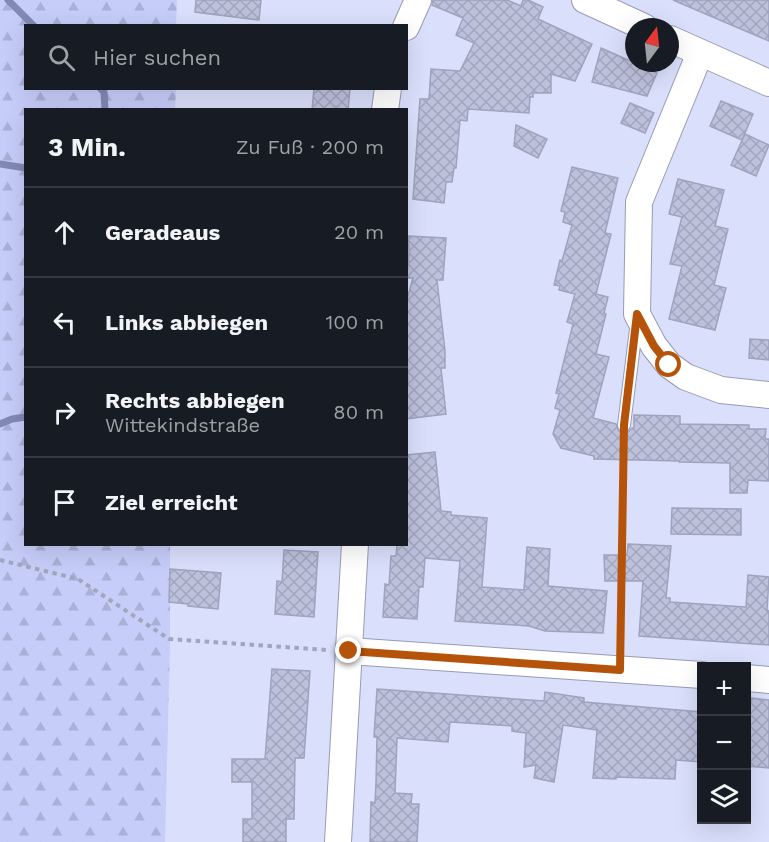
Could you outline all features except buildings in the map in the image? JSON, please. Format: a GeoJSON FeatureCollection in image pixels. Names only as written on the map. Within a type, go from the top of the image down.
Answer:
{"type":"FeatureCollection","features":[{"type":"Feature","properties":{"kind":"street"},"geometry":{"type":"LineString","coordinates":[[407,24],[418,0]]}},
{"type":"Feature","properties":{"kind":"street"},"geometry":{"type":"LineString","coordinates":[[585,0],[625,18]]}},
{"type":"Feature","properties":{"kind":"street"},"geometry":{"type":"LineString","coordinates":[[679,43],[769,83]]}},
{"type":"Feature","properties":{"kind":"street"},"geometry":{"type":"LineString","coordinates":[[700,53],[639,202],[637,314],[654,346],[669,365],[686,377],[721,390],[769,395]]}},
{"type":"Feature","properties":{"kind":"street"},"geometry":{"type":"LineString","coordinates":[[385,108],[388,90]]}},
{"type":"Feature","properties":{"kind":"street"},"geometry":{"type":"LineString","coordinates":[[338,842],[355,546]]}},
{"type":"Feature","properties":{"kind":"street"},"geometry":{"type":"LineString","coordinates":[[349,651],[697,675]]}},
{"type":"Feature","properties":{"kind":"street"},"geometry":{"type":"LineString","coordinates":[[751,678],[769,680]]}},
{"type":"Feature","properties":{"kind":"lane"},"geometry":{"type":"LineString","coordinates":[[624,425],[637,314]]}},
{"type":"Feature","properties":{"kind":"path"},"geometry":{"type":"LineString","coordinates":[[620,670],[624,425]]}},
{"type":"Feature","properties":{"kind":"path"},"geometry":{"type":"LineString","coordinates":[[0,560],[78,579],[169,639],[349,651]]}},
{"type":"Feature","properties":{"kind":"green space"},"geometry":{"type":"Polygon","coordinates":[[[0,0],[177,0],[176,24],[24,24],[24,90],[176,90],[175,108],[24,108],[24,546],[170,546],[165,842],[0,842],[0,0]]]}},
{"type":"Feature","properties":{"kind":"waterway"},"geometry":{"type":"LineString","coordinates":[[8,0],[32,24]]}},
{"type":"Feature","properties":{"kind":"waterway"},"geometry":{"type":"LineString","coordinates":[[102,90],[105,108]]}},
{"type":"Feature","properties":{"kind":"waterway"},"geometry":{"type":"LineString","coordinates":[[0,164],[24,168]]}},
{"type":"Feature","properties":{"kind":"waterway"},"geometry":{"type":"LineString","coordinates":[[0,424],[24,417]]}},
{"type":"Feature","properties":{"kind":"route"},"geometry":{"type":"LineString","coordinates":[[349,651],[620,670],[624,425],[637,314],[654,346],[669,365]]}}]}
